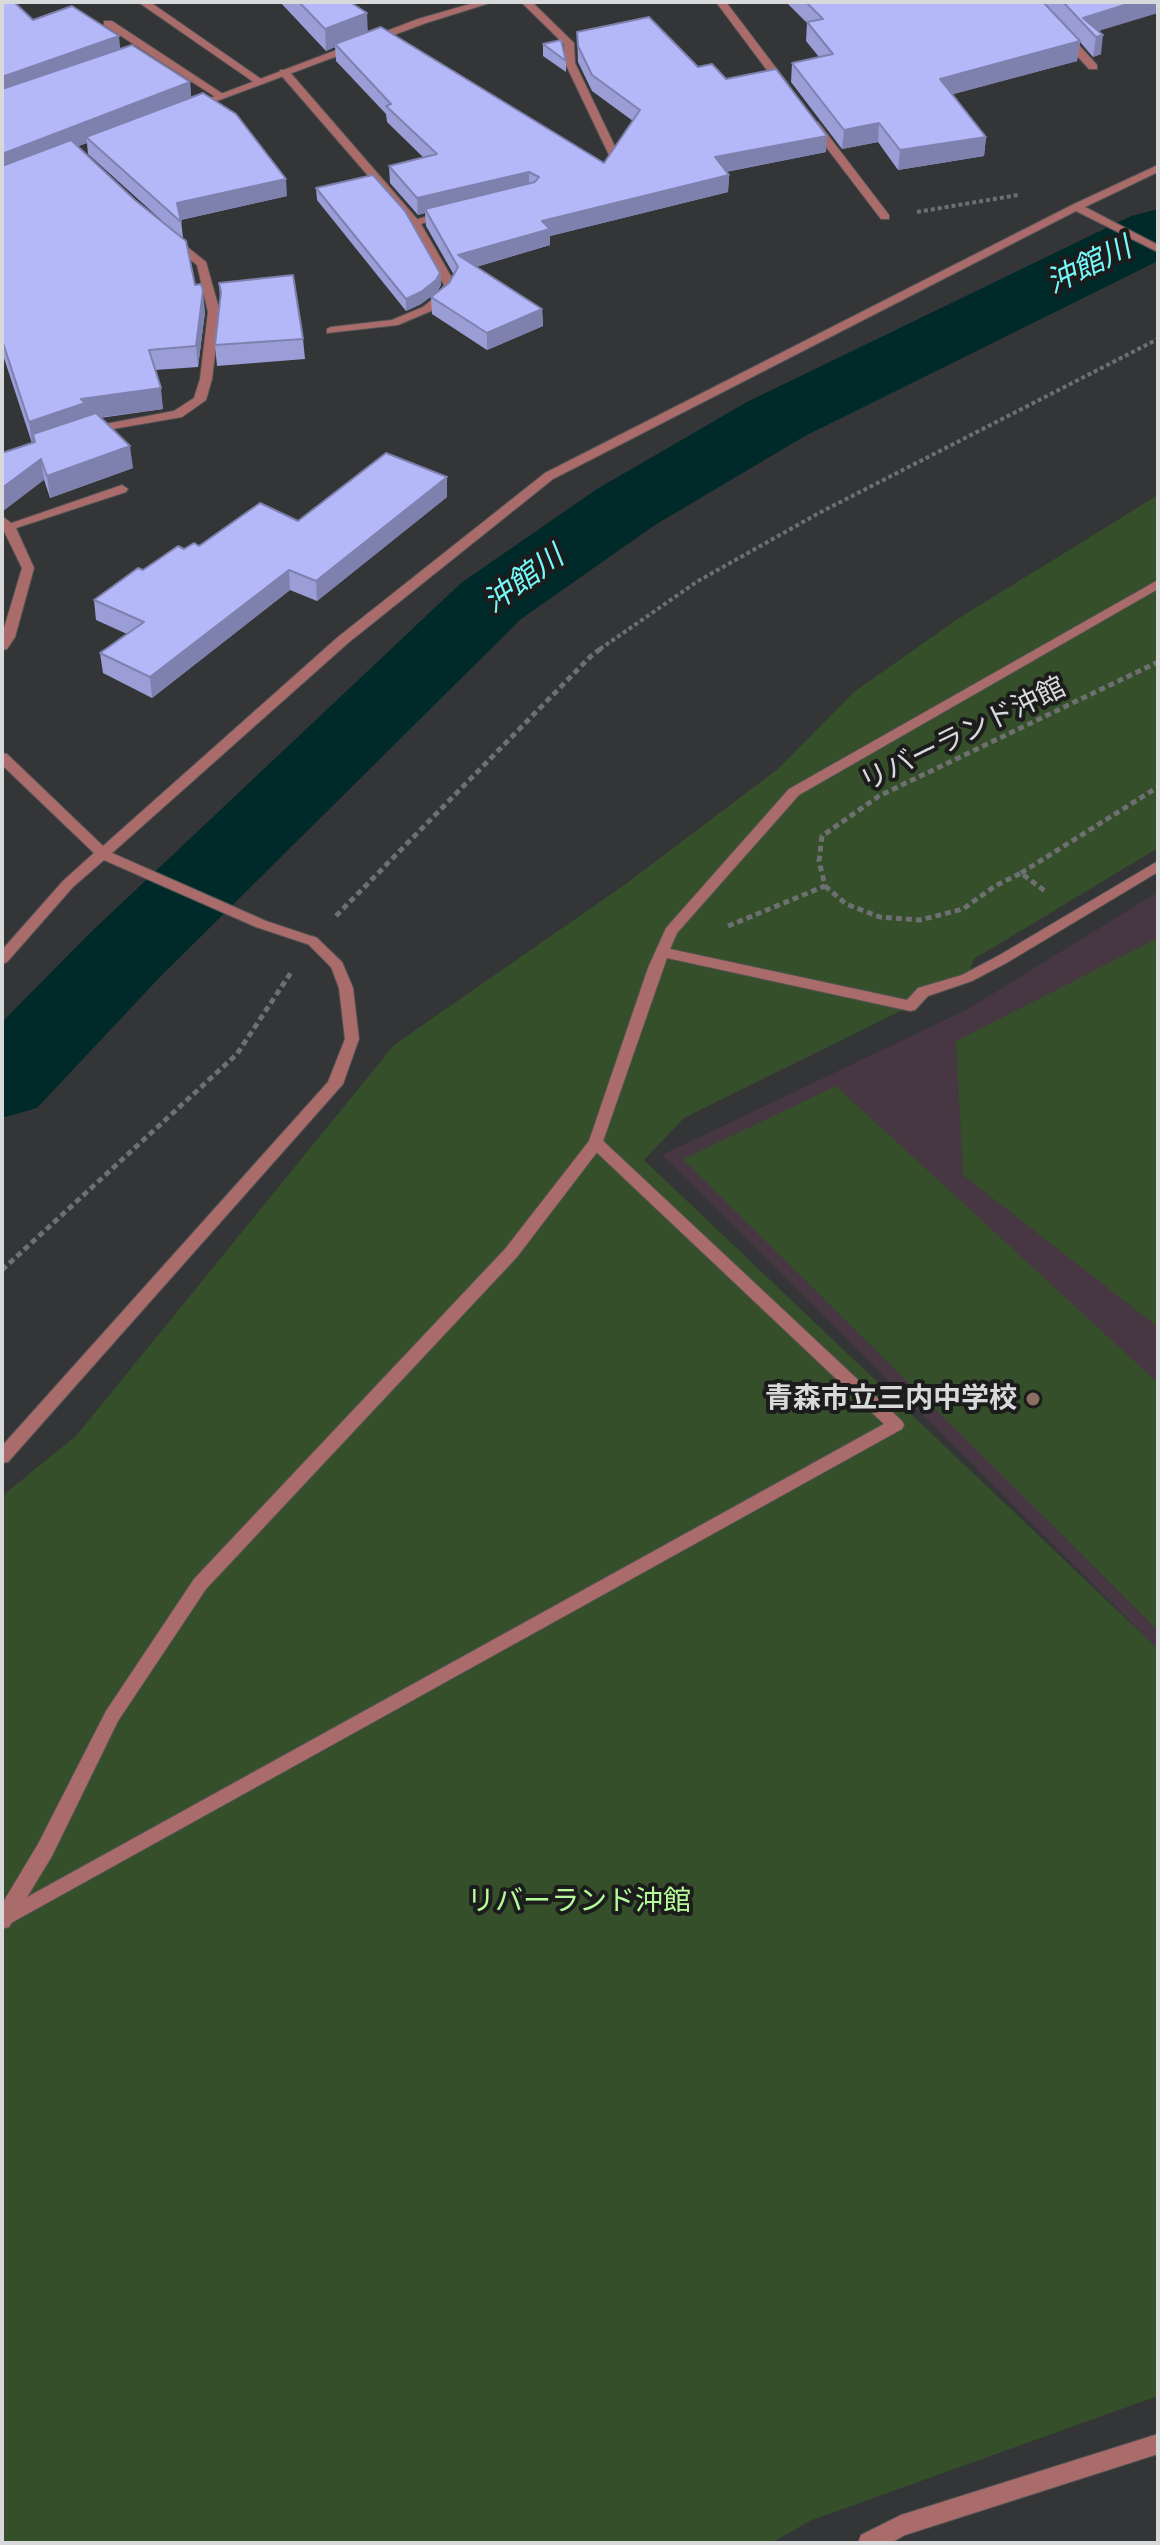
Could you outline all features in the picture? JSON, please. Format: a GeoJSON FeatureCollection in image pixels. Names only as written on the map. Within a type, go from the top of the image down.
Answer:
{"type":"FeatureCollection","features":[{"type":"Feature","properties":{"kind":"street"},"geometry":{"type":"LineString","coordinates":[[143,2],[259,81]]}},
{"type":"Feature","properties":{"kind":"street"},"geometry":{"type":"LineString","coordinates":[[176,113],[422,21],[488,2]]}},
{"type":"Feature","properties":{"kind":"street"},"geometry":{"type":"LineString","coordinates":[[526,2],[569,43],[570,63],[614,155]]}},
{"type":"Feature","properties":{"kind":"street"},"geometry":{"type":"LineString","coordinates":[[721,2],[798,103]]}},
{"type":"Feature","properties":{"kind":"street"},"geometry":{"type":"LineString","coordinates":[[108,23],[221,96]]}},
{"type":"Feature","properties":{"kind":"street"},"geometry":{"type":"LineString","coordinates":[[1053,24],[1093,67]]}},
{"type":"Feature","properties":{"kind":"street"},"geometry":{"type":"LineString","coordinates":[[137,57],[152,52]]}},
{"type":"Feature","properties":{"kind":"street"},"geometry":{"type":"LineString","coordinates":[[284,72],[414,222],[450,285],[443,296],[427,309],[394,323],[331,331]]}},
{"type":"Feature","properties":{"kind":"street"},"geometry":{"type":"LineString","coordinates":[[808,116],[885,217]]}},
{"type":"Feature","properties":{"kind":"street"},"geometry":{"type":"LineString","coordinates":[[2,959],[68,884],[343,640],[549,476],[1158,168]]}},
{"type":"Feature","properties":{"kind":"street"},"geometry":{"type":"LineString","coordinates":[[1076,207],[1158,249]]}},
{"type":"Feature","properties":{"kind":"street"},"geometry":{"type":"LineString","coordinates":[[414,222],[457,212]]}},
{"type":"Feature","properties":{"kind":"street"},"geometry":{"type":"LineString","coordinates":[[80,433],[178,414],[200,400],[206,379],[214,312],[202,264],[166,235]]}},
{"type":"Feature","properties":{"kind":"street"},"geometry":{"type":"LineString","coordinates":[[2,646],[28,568],[6,523],[122,489]]}},
{"type":"Feature","properties":{"kind":"street"},"geometry":{"type":"LineString","coordinates":[[2,1920],[45,1850],[112,1716],[200,1584],[511,1253],[596,1143],[671,931],[794,792],[1158,584]]}},
{"type":"Feature","properties":{"kind":"street"},"geometry":{"type":"LineString","coordinates":[[2,757],[103,854],[261,924],[312,941],[337,965],[346,988],[352,1039],[335,1084],[2,1457]]}},
{"type":"Feature","properties":{"kind":"street"},"geometry":{"type":"LineString","coordinates":[[662,952],[910,1006],[923,992],[967,978],[1158,866]]}},
{"type":"Feature","properties":{"kind":"street"},"geometry":{"type":"LineString","coordinates":[[2,1920],[896,1425],[596,1143]]}},
{"type":"Feature","properties":{"kind":"street"},"geometry":{"type":"LineString","coordinates":[[869,2543],[901,2526],[1158,2444]]}},
{"type":"Feature","properties":{"kind":"path"},"geometry":{"type":"LineString","coordinates":[[885,217],[1030,193]]}},
{"type":"Feature","properties":{"kind":"path"},"geometry":{"type":"LineString","coordinates":[[2,1270],[237,1054],[312,941],[591,656],[698,581],[819,513],[1158,339]]}},
{"type":"Feature","properties":{"kind":"path","name":"リバーランド沖館"},"geometry":{"type":"LineString","coordinates":[[825,886],[819,861],[822,836],[854,812],[879,796],[1158,662]]}},
{"type":"Feature","properties":{"kind":"path"},"geometry":{"type":"LineString","coordinates":[[662,952],[825,886],[846,904],[880,917],[920,920],[963,909],[1158,787]]}},
{"type":"Feature","properties":{"kind":"path"},"geometry":{"type":"LineString","coordinates":[[1021,873],[1076,916]]}},
{"type":"Feature","properties":{"kind":"shaded area","name":"青森市立三内中学校"},"geometry":{"type":"Polygon","coordinates":[[[1158,892],[1158,1649],[662,1155],[966,1010],[1158,892]]]}},
{"type":"Feature","properties":{"kind":"green space","name":"リバーランド沖館"},"geometry":{"type":"Polygon","coordinates":[[[1158,495],[1158,848],[974,959],[967,978],[684,1118],[644,1160],[1158,1649],[1158,2396],[812,2520],[771,2543],[2,2543],[2,1496],[76,1436],[394,1045],[627,883],[779,768],[854,692],[956,620],[1158,495]]]}},
{"type":"Feature","properties":{"kind":"green space"},"geometry":{"type":"Polygon","coordinates":[[[1158,938],[1158,1327],[963,1175],[956,1041],[1158,938]]]}},
{"type":"Feature","properties":{"kind":"green space"},"geometry":{"type":"Polygon","coordinates":[[[836,1086],[1158,1383],[1158,1630],[683,1159],[836,1086]]]}},
{"type":"Feature","properties":{"kind":"building"},"geometry":{"type":"Polygon","coordinates":[[[2,2],[14,2],[33,20],[72,6],[119,36],[2,77],[2,2]]]}},
{"type":"Feature","properties":{"kind":"building"},"geometry":{"type":"Polygon","coordinates":[[[299,2],[350,2],[367,13],[325,29],[299,2]]]}},
{"type":"Feature","properties":{"kind":"building"},"geometry":{"type":"Polygon","coordinates":[[[806,2],[1043,2],[1080,41],[940,79],[986,137],[900,150],[879,123],[844,130],[792,63],[833,54],[807,22],[823,19],[806,2]]]}},
{"type":"Feature","properties":{"kind":"building"},"geometry":{"type":"Polygon","coordinates":[[[1063,2],[1134,2],[1083,18],[1103,35],[1096,37],[1063,2]]]}},
{"type":"Feature","properties":{"kind":"building"},"geometry":{"type":"Polygon","coordinates":[[[649,17],[698,67],[712,64],[726,79],[776,69],[827,136],[715,157],[729,175],[542,221],[550,229],[458,255],[542,309],[487,333],[431,297],[449,283],[458,267],[425,209],[535,182],[539,177],[529,172],[417,198],[389,166],[437,154],[386,106],[391,104],[335,44],[381,27],[604,163],[640,110],[592,75],[578,46],[577,32],[649,17]]]}},
{"type":"Feature","properties":{"kind":"building"},"geometry":{"type":"Polygon","coordinates":[[[561,40],[566,61],[543,44],[561,40]]]}},
{"type":"Feature","properties":{"kind":"building"},"geometry":{"type":"Polygon","coordinates":[[[132,45],[190,82],[2,154],[2,89],[132,45]]]}},
{"type":"Feature","properties":{"kind":"building"},"geometry":{"type":"Polygon","coordinates":[[[203,93],[236,114],[286,179],[177,203],[181,222],[86,137],[203,93]]]}},
{"type":"Feature","properties":{"kind":"building"},"geometry":{"type":"Polygon","coordinates":[[[71,140],[135,200],[186,241],[195,285],[201,284],[203,291],[196,346],[149,350],[161,388],[81,399],[85,403],[29,422],[2,340],[2,166],[71,140]]]}},
{"type":"Feature","properties":{"kind":"building"},"geometry":{"type":"Polygon","coordinates":[[[373,175],[405,211],[440,273],[421,292],[406,299],[316,188],[373,175]]]}},
{"type":"Feature","properties":{"kind":"building"},"geometry":{"type":"Polygon","coordinates":[[[293,275],[303,339],[215,345],[221,292],[219,283],[293,275]]]}},
{"type":"Feature","properties":{"kind":"building"},"geometry":{"type":"Polygon","coordinates":[[[96,413],[130,446],[47,476],[41,459],[2,488],[2,453],[35,442],[33,434],[96,413]]]}},
{"type":"Feature","properties":{"kind":"building"},"geometry":{"type":"Polygon","coordinates":[[[386,453],[447,477],[316,581],[289,570],[150,677],[100,653],[144,622],[94,600],[138,568],[143,570],[178,546],[184,549],[194,543],[199,546],[260,503],[298,521],[386,453]]]}},
{"type":"Feature","properties":{"kind":"waterway","name":"沖館川"},"geometry":{"type":"LineString","coordinates":[[2,1083],[125,955],[491,601],[626,507],[776,419],[1158,232]]}},
{"type":"Feature","properties":{"kind":"place","name":"青森市立三内中学校"},"geometry":{"type":"Point","coordinates":[1033,1399]}}]}
